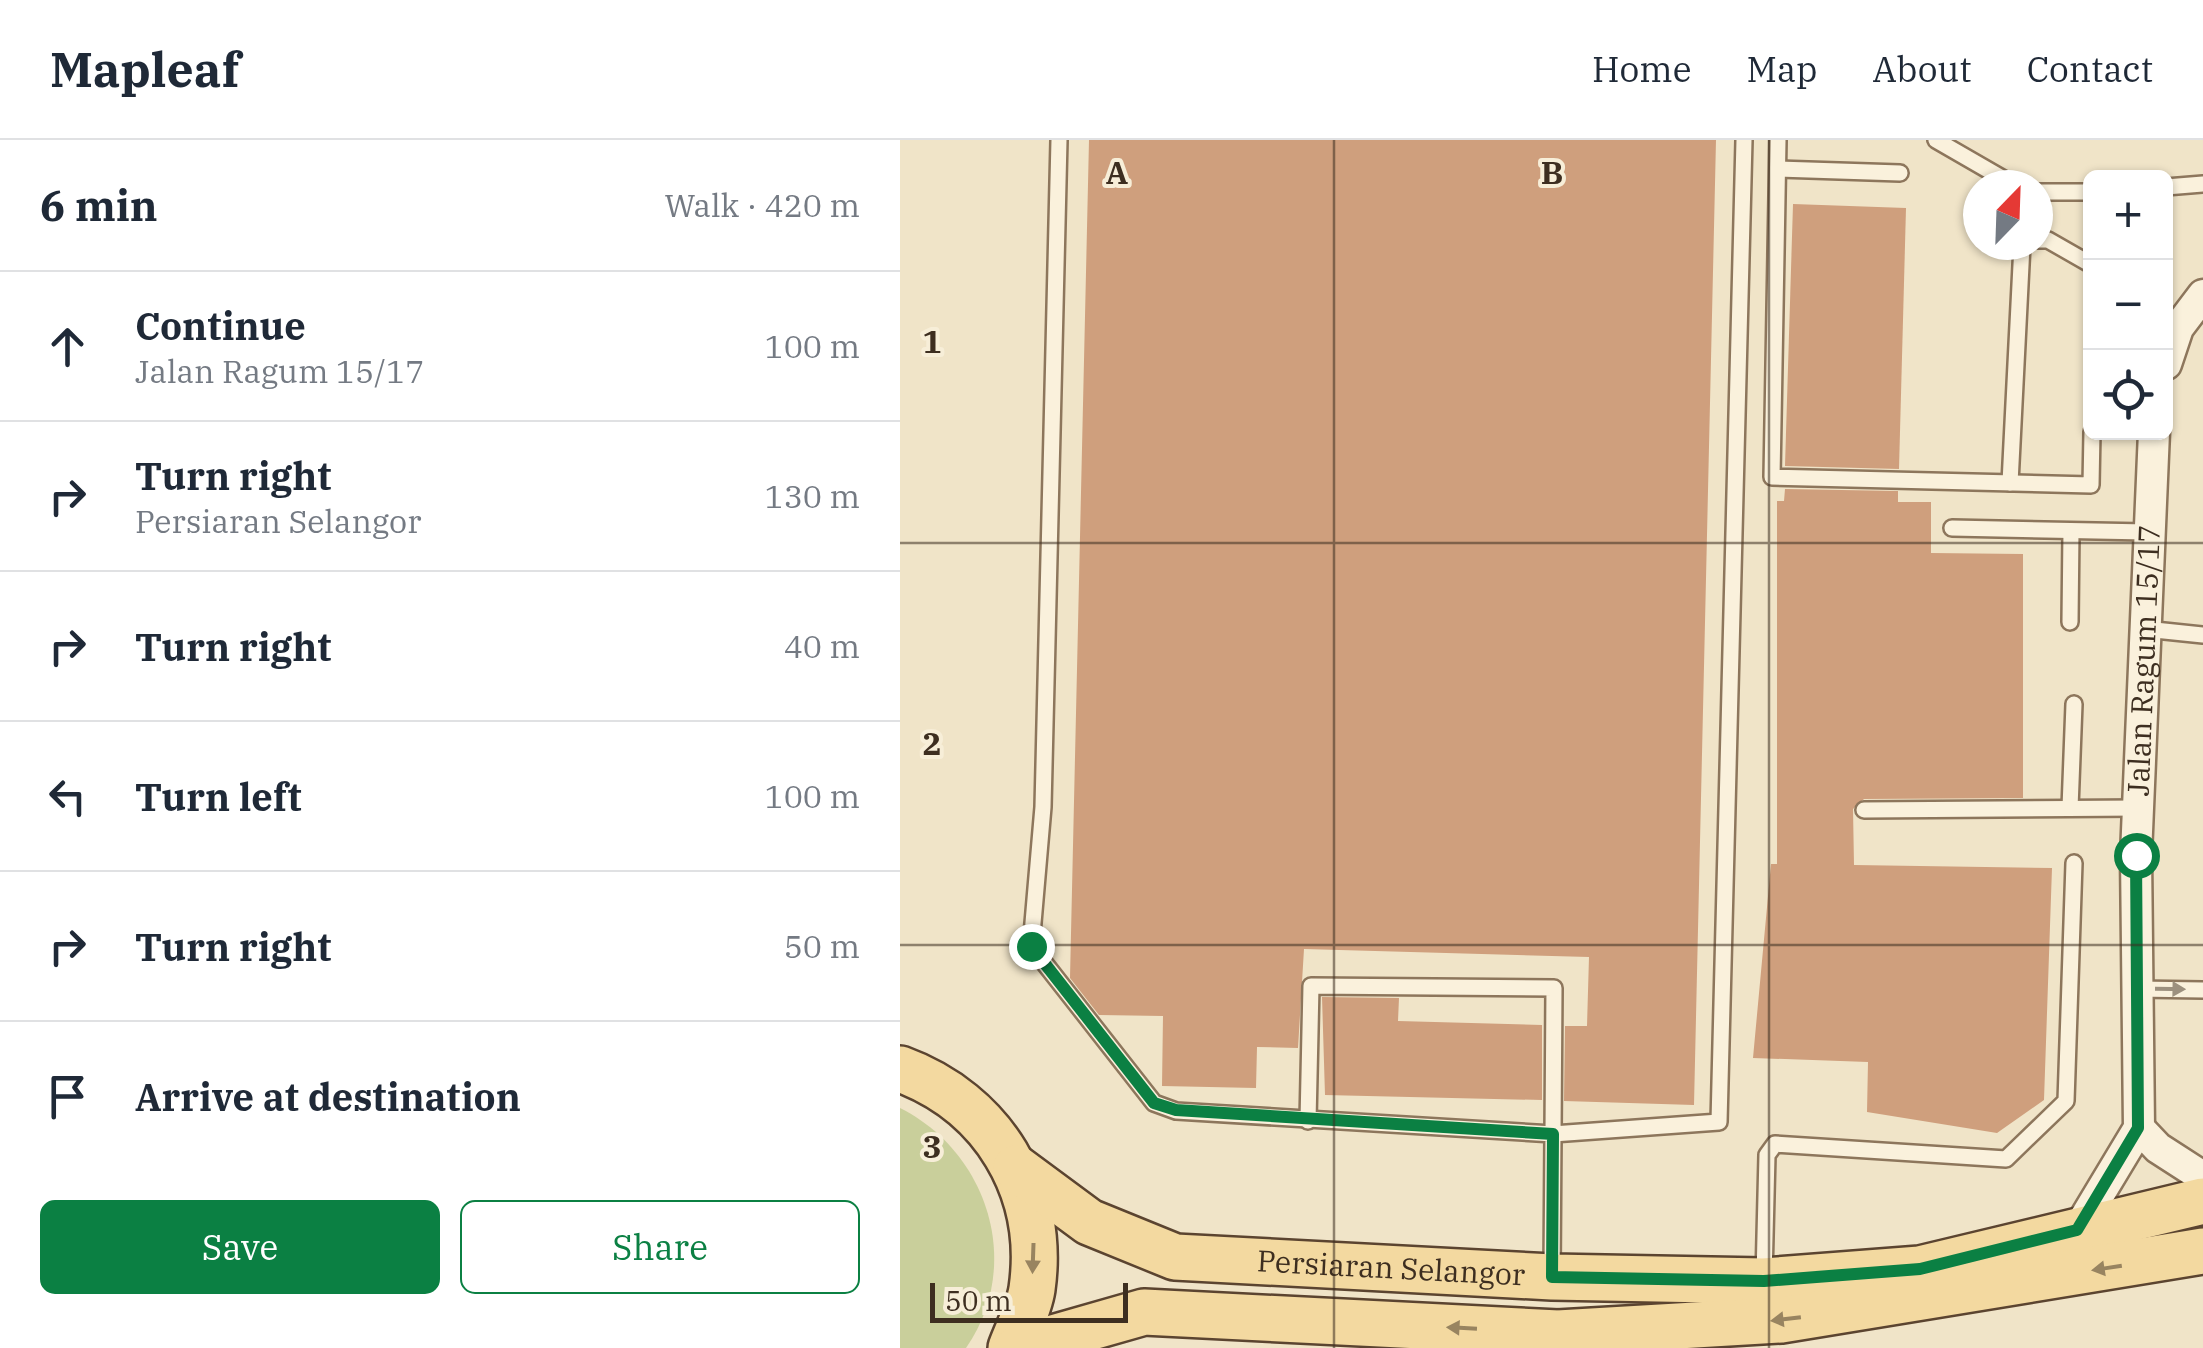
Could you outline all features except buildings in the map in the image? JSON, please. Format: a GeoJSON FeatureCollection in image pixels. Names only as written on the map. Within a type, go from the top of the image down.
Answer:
{"type":"FeatureCollection","features":[{"type":"Feature","properties":{"kind":"main road"},"geometry":{"type":"LineString","coordinates":[[900,1032],[917,1075],[967,1104],[994,1134],[1016,1168],[1034,1229],[1032,1292],[1015,1348]]}},
{"type":"Feature","properties":{"kind":"main road","name":"Persiaran Selangor"},"geometry":{"type":"LineString","coordinates":[[1016,1168],[1089,1222],[1175,1257],[1552,1277],[1764,1281],[1920,1269],[2203,1201]]}},
{"type":"Feature","properties":{"kind":"main road","name":"Persiaran Selangor"},"geometry":{"type":"LineString","coordinates":[[1015,1348],[1144,1312],[1558,1332],[1781,1320],[2193,1260]]}},
{"type":"Feature","properties":{"kind":"street"},"geometry":{"type":"LineString","coordinates":[[2173,323],[2203,295]]}},
{"type":"Feature","properties":{"kind":"street","name":"Jalan Ragum 15/17"},"geometry":{"type":"LineString","coordinates":[[2138,1128],[2139,808],[2154,440]]}},
{"type":"Feature","properties":{"kind":"street"},"geometry":{"type":"LineString","coordinates":[[2077,1230],[2138,1128],[2158,1148],[2203,1177]]}},
{"type":"Feature","properties":{"kind":"lane"},"geometry":{"type":"LineString","coordinates":[[1059,140],[1043,807],[1031,946],[1154,1103],[1176,1110],[1553,1134],[1719,1122],[1744,140]]}},
{"type":"Feature","properties":{"kind":"lane"},"geometry":{"type":"LineString","coordinates":[[1778,140],[1772,477],[2091,485],[2092,440]]}},
{"type":"Feature","properties":{"kind":"lane"},"geometry":{"type":"LineString","coordinates":[[1936,140],[1988,170]]}},
{"type":"Feature","properties":{"kind":"lane"},"geometry":{"type":"LineString","coordinates":[[1778,169],[1900,173]]}},
{"type":"Feature","properties":{"kind":"lane"},"geometry":{"type":"LineString","coordinates":[[2173,186],[2203,184]]}},
{"type":"Feature","properties":{"kind":"lane"},"geometry":{"type":"LineString","coordinates":[[2053,197],[2083,193]]}},
{"type":"Feature","properties":{"kind":"lane"},"geometry":{"type":"LineString","coordinates":[[2053,243],[2083,260]]}},
{"type":"Feature","properties":{"kind":"lane"},"geometry":{"type":"LineString","coordinates":[[2010,483],[2021,260]]}},
{"type":"Feature","properties":{"kind":"lane"},"geometry":{"type":"LineString","coordinates":[[1952,528],[2148,532]]}},
{"type":"Feature","properties":{"kind":"lane"},"geometry":{"type":"LineString","coordinates":[[2070,622],[2071,531]]}},
{"type":"Feature","properties":{"kind":"lane"},"geometry":{"type":"LineString","coordinates":[[2145,630],[2203,635]]}},
{"type":"Feature","properties":{"kind":"lane"},"geometry":{"type":"LineString","coordinates":[[2070,808],[2074,704]]}},
{"type":"Feature","properties":{"kind":"lane"},"geometry":{"type":"LineString","coordinates":[[1864,810],[2139,808]]}},
{"type":"Feature","properties":{"kind":"lane"},"geometry":{"type":"LineString","coordinates":[[1764,1281],[1767,1155],[1775,1144],[2006,1158],[2066,1100],[2074,862]]}},
{"type":"Feature","properties":{"kind":"lane"},"geometry":{"type":"LineString","coordinates":[[1308,1120],[1311,986],[1554,988],[1552,1277]]}},
{"type":"Feature","properties":{"kind":"lane"},"geometry":{"type":"LineString","coordinates":[[2138,989],[2203,990]]}},
{"type":"Feature","properties":{"kind":"green space"},"geometry":{"type":"Polygon","coordinates":[[[900,1108],[956,1152],[975,1181],[988,1213],[994,1247],[993,1282],[983,1316],[966,1348],[900,1348],[900,1108]]]}},
{"type":"Feature","properties":{"kind":"route"},"geometry":{"type":"LineString","coordinates":[[1031,946],[1154,1103],[1176,1110],[1553,1134],[1552,1277],[1764,1281],[1920,1269],[2077,1230],[2138,1128],[2136,855]]}}]}
